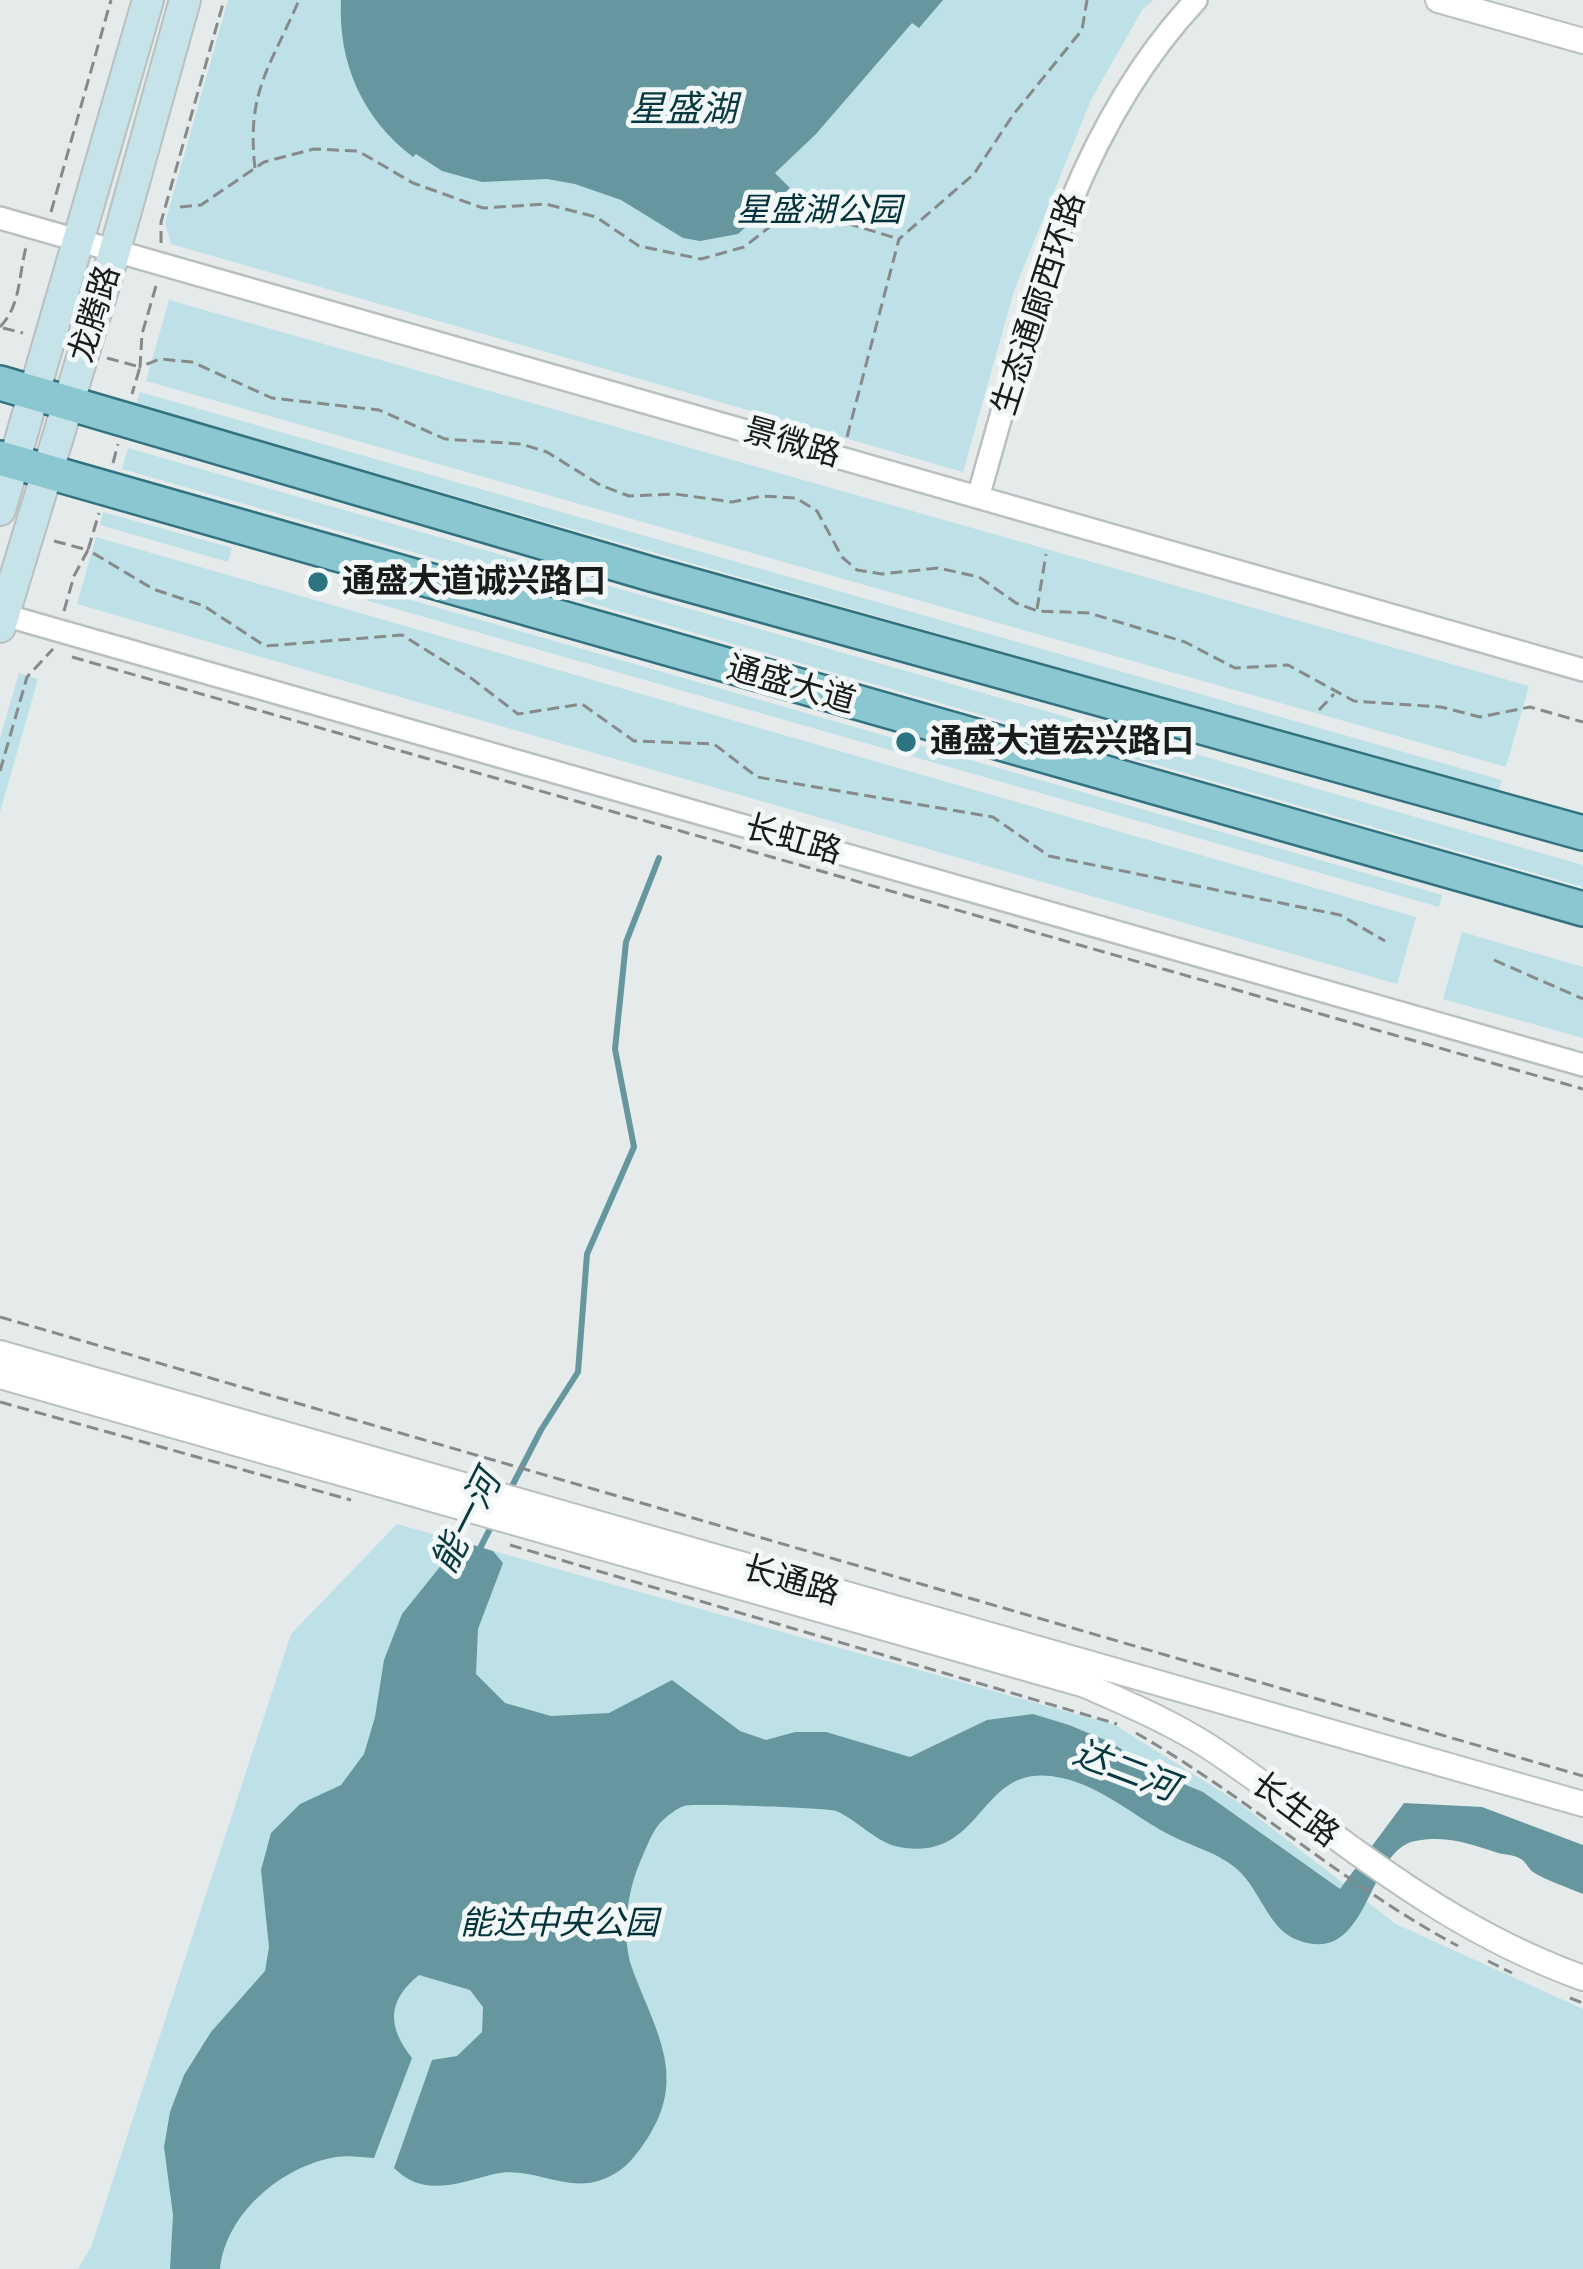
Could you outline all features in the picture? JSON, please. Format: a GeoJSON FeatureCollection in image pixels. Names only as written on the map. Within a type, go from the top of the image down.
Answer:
{"type":"FeatureCollection","features":[{"type":"Feature","properties":{"kind":"main road","name":"龙腾路"},"geometry":{"type":"LineString","coordinates":[[2,621],[20,465],[34,393],[148,0]]}},
{"type":"Feature","properties":{"kind":"main road","name":"龙腾路"},"geometry":{"type":"LineString","coordinates":[[0,510],[20,465],[68,401],[185,0]]}},
{"type":"Feature","properties":{"kind":"main road","name":"通盛大道"},"geometry":{"type":"LineString","coordinates":[[0,383],[651,574],[1583,833]]}},
{"type":"Feature","properties":{"kind":"main road","name":"通盛大道"},"geometry":{"type":"LineString","coordinates":[[20,465],[1583,910]]}},
{"type":"Feature","properties":{"kind":"street","name":"生态通廊西环路"},"geometry":{"type":"LineString","coordinates":[[978,496],[1041,275],[1077,184],[1113,112],[1157,42],[1196,0]]}},
{"type":"Feature","properties":{"kind":"street"},"geometry":{"type":"LineString","coordinates":[[1438,0],[1583,41]]}},
{"type":"Feature","properties":{"kind":"street","name":"景微路"},"geometry":{"type":"LineString","coordinates":[[0,218],[1583,670]]}},
{"type":"Feature","properties":{"kind":"street","name":"长虹路"},"geometry":{"type":"LineString","coordinates":[[2,621],[1583,1066]]}},
{"type":"Feature","properties":{"kind":"street","name":"长通路"},"geometry":{"type":"LineString","coordinates":[[0,1353],[1583,1804]]}},
{"type":"Feature","properties":{"kind":"street","name":"长通路"},"geometry":{"type":"LineString","coordinates":[[0,1376],[998,1660]]}},
{"type":"Feature","properties":{"kind":"street","name":"长生路"},"geometry":{"type":"LineString","coordinates":[[998,1660],[1085,1685],[1141,1709],[1214,1750],[1381,1887],[1583,1978]]}},
{"type":"Feature","properties":{"kind":"path"},"geometry":{"type":"LineString","coordinates":[[50,215],[111,0]]}},
{"type":"Feature","properties":{"kind":"path"},"geometry":{"type":"LineString","coordinates":[[166,255],[160,222],[224,0]]}},
{"type":"Feature","properties":{"kind":"path"},"geometry":{"type":"LineString","coordinates":[[256,168],[251,133],[255,94],[298,0]]}},
{"type":"Feature","properties":{"kind":"path"},"geometry":{"type":"LineString","coordinates":[[845,442],[899,239],[974,174],[1013,116],[1082,30],[1087,0]]}},
{"type":"Feature","properties":{"kind":"path"},"geometry":{"type":"LineString","coordinates":[[180,207],[201,205],[264,162],[314,149],[358,151],[413,183],[483,208],[546,204],[596,217],[639,246],[701,260],[745,247],[785,215],[846,223],[899,239]]}},
{"type":"Feature","properties":{"kind":"path"},"geometry":{"type":"LineString","coordinates":[[0,326],[19,296],[19,269],[30,235]]}},
{"type":"Feature","properties":{"kind":"path"},"geometry":{"type":"LineString","coordinates":[[160,274],[142,334],[140,368],[160,359],[192,362],[272,398],[380,410],[445,439],[521,444],[547,452],[600,485],[629,496],[675,494],[732,502],[763,496],[796,498],[817,511],[842,557],[857,570],[882,574],[938,568],[980,577],[1016,603],[1037,611],[1089,614],[1185,642],[1235,668],[1288,665],[1354,701],[1441,707],[1480,717],[1530,707],[1583,722]]}},
{"type":"Feature","properties":{"kind":"path"},"geometry":{"type":"LineString","coordinates":[[63,614],[88,550],[153,589],[203,606],[265,646],[401,635],[518,714],[582,704],[634,741],[714,744],[757,776],[993,817],[1049,856],[1340,915],[1385,941]]}},
{"type":"Feature","properties":{"kind":"path"},"geometry":{"type":"LineString","coordinates":[[1037,611],[1046,554]]}},
{"type":"Feature","properties":{"kind":"path"},"geometry":{"type":"LineString","coordinates":[[0,771],[28,677],[52,652],[58,633]]}},
{"type":"Feature","properties":{"kind":"path"},"geometry":{"type":"LineString","coordinates":[[52,652],[1583,1089]]}},
{"type":"Feature","properties":{"kind":"path"},"geometry":{"type":"LineString","coordinates":[[1319,710],[1336,692]]}},
{"type":"Feature","properties":{"kind":"path"},"geometry":{"type":"LineString","coordinates":[[1494,961],[1583,999]]}},
{"type":"Feature","properties":{"kind":"path"},"geometry":{"type":"LineString","coordinates":[[0,1317],[1583,1776]]}},
{"type":"Feature","properties":{"kind":"path"},"geometry":{"type":"LineString","coordinates":[[0,1402],[367,1504]]}},
{"type":"Feature","properties":{"kind":"path"},"geometry":{"type":"LineString","coordinates":[[516,1547],[1124,1727],[1189,1763],[1381,1887]]}},
{"type":"Feature","properties":{"kind":"green space","name":"星盛湖公园"},"geometry":{"type":"Polygon","coordinates":[[[228,0],[1153,0],[1142,10],[1091,100],[1014,291],[963,472],[171,244],[165,223],[228,0]]]}},
{"type":"Feature","properties":{"kind":"green space"},"geometry":{"type":"Polygon","coordinates":[[[169,300],[1529,686],[1506,767],[146,381],[169,300]]]}},
{"type":"Feature","properties":{"kind":"green space"},"geometry":{"type":"Polygon","coordinates":[[[140,392],[1502,780],[1498,793],[136,405],[140,392]]]}},
{"type":"Feature","properties":{"kind":"green space"},"geometry":{"type":"Polygon","coordinates":[[[128,448],[1583,865],[1583,887],[122,469],[128,448]]]}},
{"type":"Feature","properties":{"kind":"green space"},"geometry":{"type":"Polygon","coordinates":[[[103,512],[232,548],[228,562],[100,525],[103,512]]]}},
{"type":"Feature","properties":{"kind":"green space"},"geometry":{"type":"Polygon","coordinates":[[[96,537],[1416,917],[1397,984],[77,604],[96,537]]]}},
{"type":"Feature","properties":{"kind":"green space"},"geometry":{"type":"Polygon","coordinates":[[[369,588],[1442,895],[1439,907],[365,600],[369,588]]]}},
{"type":"Feature","properties":{"kind":"green space"},"geometry":{"type":"Polygon","coordinates":[[[19,673],[38,679],[0,812],[0,738],[19,673]]]}},
{"type":"Feature","properties":{"kind":"green space"},"geometry":{"type":"Polygon","coordinates":[[[1462,932],[1583,967],[1583,1038],[1443,999],[1462,932]]]}},
{"type":"Feature","properties":{"kind":"green space","name":"能达中央公园"},"geometry":{"type":"Polygon","coordinates":[[[397,1524],[1115,1725],[1238,1802],[1396,1924],[1583,2009],[1583,2269],[78,2269],[91,2247],[291,1634],[397,1524]]]}},
{"type":"Feature","properties":{"kind":"water","name":"星盛湖"},"geometry":{"type":"Polygon","coordinates":[[[341,0],[943,0],[919,28],[912,23],[816,134],[775,173],[790,188],[738,234],[700,241],[683,238],[621,200],[575,184],[547,179],[482,182],[442,171],[416,154],[413,157],[380,125],[357,88],[344,46],[341,0]]]}},
{"type":"Feature","properties":{"kind":"water","name":"达二河"},"geometry":{"type":"Polygon","coordinates":[[[467,1543],[493,1551],[503,1563],[478,1629],[476,1674],[505,1703],[551,1716],[609,1713],[672,1680],[740,1731],[766,1740],[795,1732],[826,1732],[910,1757],[987,1720],[1033,1714],[1110,1742],[1164,1776],[1203,1792],[1340,1889],[1404,1803],[1482,1807],[1583,1845],[1583,1894],[1539,1875],[1515,1856],[1456,1841],[1415,1841],[1399,1849],[1386,1865],[1353,1924],[1338,1938],[1320,1944],[1286,1933],[1246,1878],[1230,1864],[1166,1833],[1103,1794],[1062,1778],[1034,1776],[1013,1783],[950,1840],[928,1848],[891,1845],[836,1811],[684,1806],[655,1830],[629,1900],[629,1955],[667,2073],[659,2116],[628,2164],[588,2183],[508,2172],[442,2186],[417,2183],[394,2168],[432,2060],[457,2056],[482,2032],[483,2007],[470,1990],[419,1975],[396,2004],[395,2025],[412,2058],[374,2158],[336,2157],[296,2170],[245,2211],[224,2248],[220,2269],[170,2269],[173,2215],[164,2147],[170,2112],[184,2075],[211,2032],[265,1971],[269,1947],[261,1870],[271,1833],[300,1804],[341,1785],[364,1754],[384,1660],[402,1614],[455,1548],[467,1543]]]}},
{"type":"Feature","properties":{"kind":"waterway","name":"能一河"},"geometry":{"type":"LineString","coordinates":[[510,1490],[578,1372],[587,1254],[634,1147],[615,1049],[626,942],[659,858]]}},
{"type":"Feature","properties":{"kind":"waterway","name":"能一河"},"geometry":{"type":"LineString","coordinates":[[477,1554],[493,1523]]}},
{"type":"Feature","properties":{"kind":"place","name":"通盛大道诚兴路口"},"geometry":{"type":"Point","coordinates":[318,582]}},
{"type":"Feature","properties":{"kind":"place","name":"通盛大道宏兴路口"},"geometry":{"type":"Point","coordinates":[906,742]}}]}
